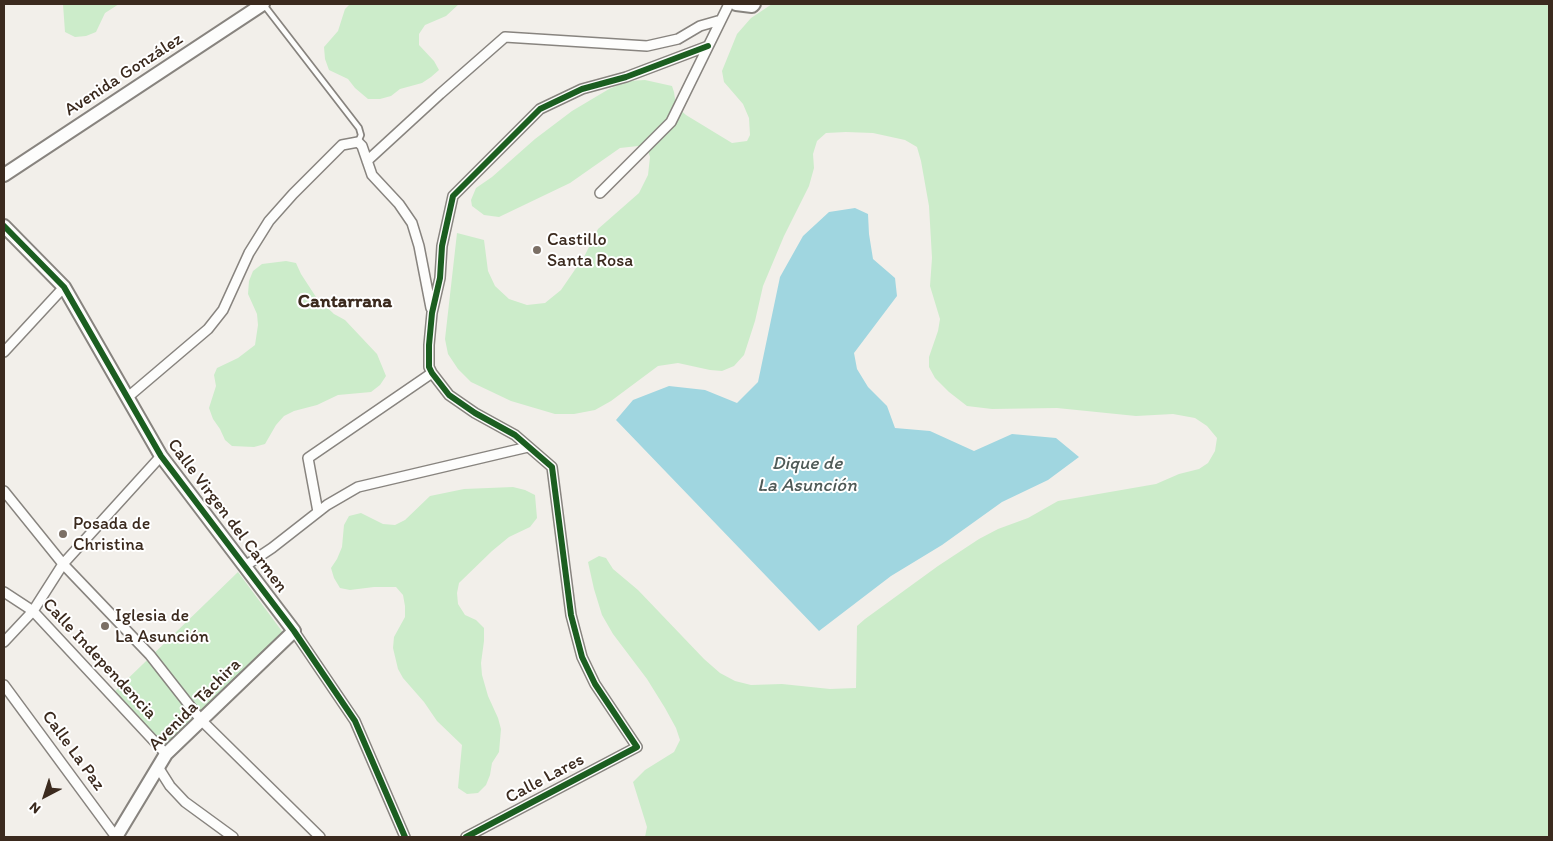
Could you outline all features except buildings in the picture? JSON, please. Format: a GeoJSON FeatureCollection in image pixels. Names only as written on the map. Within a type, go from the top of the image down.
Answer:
{"type":"FeatureCollection","features":[{"type":"Feature","properties":{"kind":"street","name":"Avenida González"},"geometry":{"type":"LineString","coordinates":[[4,174],[263,4]]}},
{"type":"Feature","properties":{"kind":"street"},"geometry":{"type":"LineString","coordinates":[[600,193],[671,122],[729,4]]}},
{"type":"Feature","properties":{"kind":"street"},"geometry":{"type":"LineString","coordinates":[[736,4],[752,6],[754,4]]}},
{"type":"Feature","properties":{"kind":"street"},"geometry":{"type":"LineString","coordinates":[[367,161],[505,37],[647,46],[678,39],[700,26],[721,20]]}},
{"type":"Feature","properties":{"kind":"street"},"geometry":{"type":"LineString","coordinates":[[528,447],[514,435],[475,413],[449,395],[429,367],[432,313],[440,278],[442,246],[453,196],[540,109],[582,89],[626,77],[708,46]]}},
{"type":"Feature","properties":{"kind":"street"},"geometry":{"type":"LineString","coordinates":[[128,397],[208,329],[223,310],[249,254],[269,221],[342,145],[358,142],[362,146],[372,175],[399,204],[412,223],[420,246],[432,313]]}},
{"type":"Feature","properties":{"kind":"street","name":"Calle Virgen del Carmen"},"geometry":{"type":"LineString","coordinates":[[4,226],[64,287],[161,456],[294,631],[354,721],[405,837]]}},
{"type":"Feature","properties":{"kind":"street"},"geometry":{"type":"LineString","coordinates":[[4,352],[64,287]]}},
{"type":"Feature","properties":{"kind":"street"},"geometry":{"type":"LineString","coordinates":[[318,512],[308,458],[432,373]]}},
{"type":"Feature","properties":{"kind":"street"},"geometry":{"type":"LineString","coordinates":[[245,566],[327,504],[358,487],[528,447]]}},
{"type":"Feature","properties":{"kind":"street","name":"Calle Lares"},"geometry":{"type":"LineString","coordinates":[[466,837],[637,747],[595,684],[582,657],[571,615],[552,467],[528,447]]}},
{"type":"Feature","properties":{"kind":"street"},"geometry":{"type":"LineString","coordinates":[[4,642],[33,611],[63,564],[161,456]]}},
{"type":"Feature","properties":{"kind":"street"},"geometry":{"type":"LineString","coordinates":[[4,491],[63,564],[150,655],[201,720],[320,837]]}},
{"type":"Feature","properties":{"kind":"street","name":"Calle Independencia"},"geometry":{"type":"LineString","coordinates":[[4,592],[33,611],[166,754]]}},
{"type":"Feature","properties":{"kind":"street","name":"Avenida Táchira"},"geometry":{"type":"LineString","coordinates":[[116,837],[166,754],[294,631]]}},
{"type":"Feature","properties":{"kind":"street","name":"Calle La Paz"},"geometry":{"type":"LineString","coordinates":[[4,685],[116,837]]}},
{"type":"Feature","properties":{"kind":"street"},"geometry":{"type":"LineString","coordinates":[[158,767],[170,786],[184,802],[233,837]]}},
{"type":"Feature","properties":{"kind":"lane"},"geometry":{"type":"LineString","coordinates":[[263,4],[358,128],[361,136],[358,142]]}},
{"type":"Feature","properties":{"kind":"green space"},"geometry":{"type":"Polygon","coordinates":[[[63,4],[119,4],[105,13],[96,32],[86,36],[75,37],[65,32],[63,4]]]}},
{"type":"Feature","properties":{"kind":"green space"},"geometry":{"type":"Polygon","coordinates":[[[350,4],[459,4],[446,16],[425,25],[419,34],[419,45],[434,61],[439,70],[422,83],[400,89],[391,96],[380,99],[368,99],[348,79],[329,70],[325,59],[324,47],[338,31],[345,9],[350,4]]]}},
{"type":"Feature","properties":{"kind":"green space"},"geometry":{"type":"Polygon","coordinates":[[[772,4],[1549,4],[1549,837],[645,837],[647,827],[633,782],[645,770],[674,752],[680,740],[676,728],[647,679],[613,634],[602,615],[588,562],[599,556],[606,558],[613,569],[638,590],[704,659],[720,673],[735,681],[751,685],[782,684],[830,689],[856,688],[857,626],[938,566],[979,539],[998,529],[1028,518],[1058,501],[1156,484],[1179,474],[1199,469],[1208,463],[1215,451],[1217,438],[1207,426],[1195,418],[1173,414],[1136,416],[1057,408],[992,409],[967,406],[949,392],[935,378],[929,367],[929,357],[940,319],[930,286],[932,258],[929,206],[917,147],[905,140],[873,133],[826,133],[817,141],[813,154],[814,168],[809,186],[784,236],[763,286],[755,321],[744,355],[734,366],[722,371],[678,363],[658,366],[611,401],[595,410],[574,414],[555,414],[511,401],[471,382],[458,369],[448,354],[445,339],[457,233],[484,240],[488,271],[495,286],[509,299],[527,305],[545,303],[561,290],[585,255],[598,229],[639,193],[648,175],[650,157],[647,148],[638,146],[620,148],[570,183],[499,217],[484,215],[472,206],[471,200],[476,188],[572,111],[609,89],[628,81],[645,80],[672,86],[676,106],[686,115],[732,143],[747,141],[750,135],[749,118],[743,104],[724,82],[722,71],[737,34],[751,18],[772,4]]]}},
{"type":"Feature","properties":{"kind":"green space"},"geometry":{"type":"Polygon","coordinates":[[[286,261],[296,263],[316,297],[334,314],[345,320],[377,354],[386,376],[380,385],[371,392],[338,395],[317,405],[294,411],[284,416],[276,425],[265,444],[254,447],[232,446],[225,440],[209,408],[216,386],[214,375],[217,368],[238,358],[255,345],[258,325],[257,314],[248,294],[249,281],[253,271],[262,264],[286,261]]]}},
{"type":"Feature","properties":{"kind":"green space"},"geometry":{"type":"Polygon","coordinates":[[[513,487],[535,495],[537,518],[530,527],[509,537],[492,551],[459,583],[457,593],[458,604],[465,615],[476,620],[484,628],[481,663],[482,675],[501,729],[499,752],[492,763],[486,785],[478,793],[467,794],[458,788],[462,745],[437,721],[398,669],[393,648],[394,637],[405,617],[403,595],[396,587],[350,590],[340,588],[331,568],[342,547],[344,525],[349,516],[361,513],[383,524],[395,525],[405,520],[430,496],[464,489],[513,487]]]}},
{"type":"Feature","properties":{"kind":"green space"},"geometry":{"type":"Polygon","coordinates":[[[238,572],[287,638],[166,754],[111,695],[238,572]]]}},
{"type":"Feature","properties":{"kind":"water","name":"Dique de La Asunción"},"geometry":{"type":"Polygon","coordinates":[[[855,208],[868,214],[873,259],[895,278],[897,296],[854,353],[857,369],[868,387],[887,406],[895,428],[930,431],[974,451],[1012,434],[1056,438],[1079,457],[1048,480],[1002,502],[942,545],[891,576],[819,631],[616,420],[633,400],[669,386],[705,390],[737,403],[758,382],[780,277],[803,236],[829,212],[855,208]]]}},
{"type":"Feature","properties":{"kind":"cycle path"},"geometry":{"type":"LineString","coordinates":[[466,837],[637,747],[595,684],[582,657],[571,615],[552,467],[515,435],[475,413],[449,395],[429,367],[432,313],[440,278],[442,246],[453,196],[540,109],[582,89],[626,77],[708,46]]}},
{"type":"Feature","properties":{"kind":"cycle path"},"geometry":{"type":"LineString","coordinates":[[4,226],[64,287],[161,456],[294,631],[355,721],[405,837]]}},
{"type":"Feature","properties":{"kind":"place","name":"Castillo Santa Rosa"},"geometry":{"type":"Point","coordinates":[537,250]}},
{"type":"Feature","properties":{"kind":"place","name":"Posada de Christina"},"geometry":{"type":"Point","coordinates":[63,534]}},
{"type":"Feature","properties":{"kind":"place","name":"Iglesia de La Asunción"},"geometry":{"type":"Point","coordinates":[105,626]}},
{"type":"Feature","properties":{"kind":"district","name":"Cantarrana"},"geometry":{"type":"Point","coordinates":[345,302]}}]}
